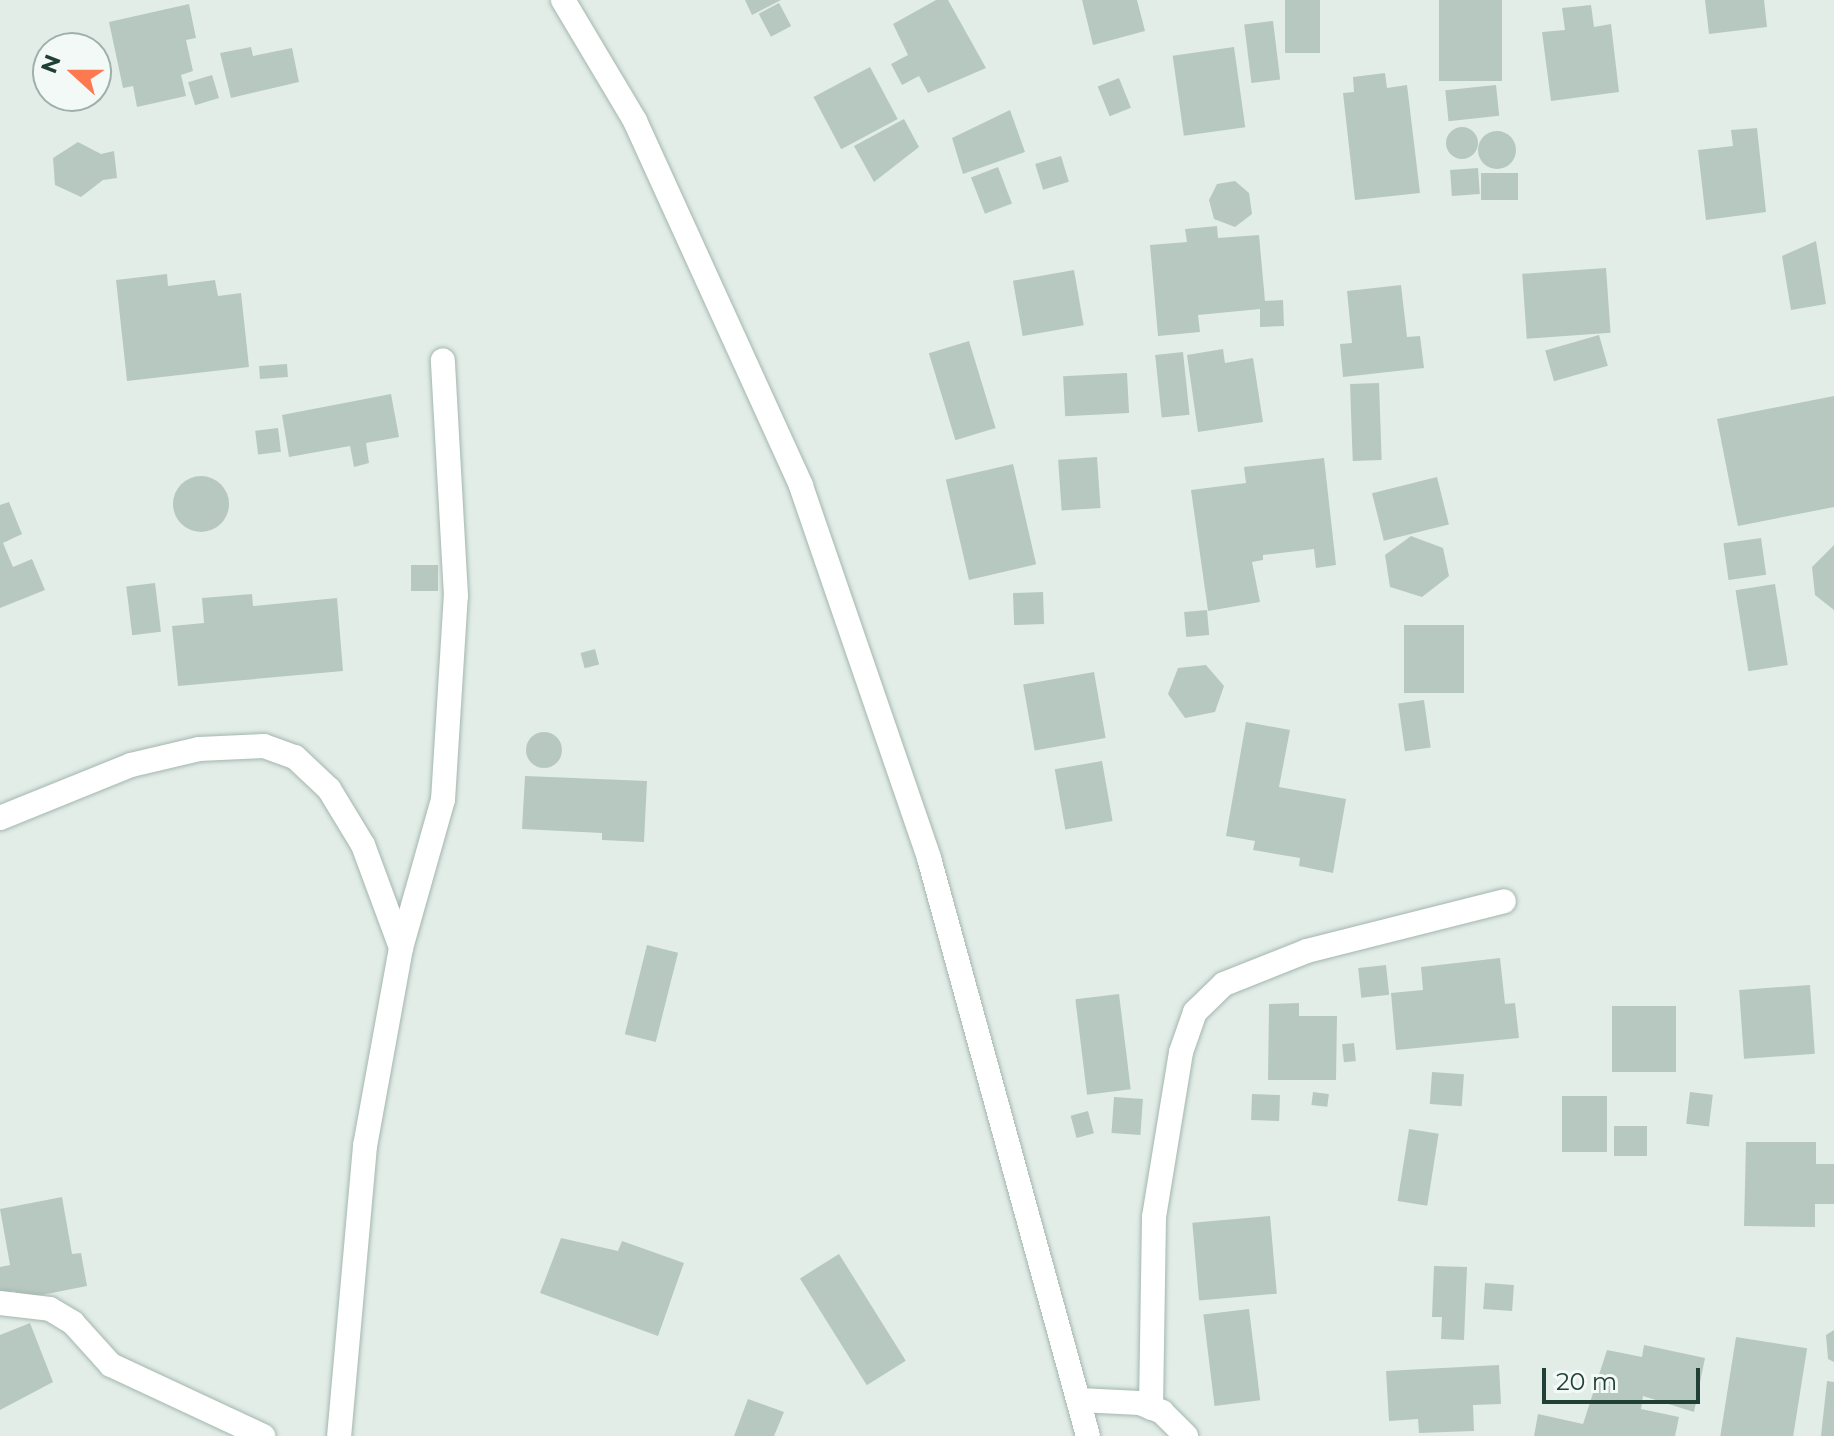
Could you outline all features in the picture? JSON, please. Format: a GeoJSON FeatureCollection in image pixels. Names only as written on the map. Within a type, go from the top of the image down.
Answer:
{"type":"FeatureCollection","features":[{"type":"Feature","properties":{"kind":"street"},"geometry":{"type":"LineString","coordinates":[[563,0],[635,121],[801,486],[929,858],[1088,1436]]}},
{"type":"Feature","properties":{"kind":"street"},"geometry":{"type":"LineString","coordinates":[[339,1436],[365,1146],[401,948],[443,800],[456,596],[443,360]]}},
{"type":"Feature","properties":{"kind":"street"},"geometry":{"type":"LineString","coordinates":[[0,818],[131,765],[199,749],[264,746],[295,757],[329,789],[363,845],[401,948]]}},
{"type":"Feature","properties":{"kind":"street"},"geometry":{"type":"LineString","coordinates":[[1151,1408],[1154,1217],[1181,1052],[1195,1012],[1224,984],[1307,951],[1504,901]]}},
{"type":"Feature","properties":{"kind":"street"},"geometry":{"type":"LineString","coordinates":[[0,1303],[50,1309],[121,1370],[263,1436]]}},
{"type":"Feature","properties":{"kind":"street"},"geometry":{"type":"LineString","coordinates":[[1079,1400],[1123,1399],[1151,1408],[1186,1436]]}},
{"type":"Feature","properties":{"kind":"building"},"geometry":{"type":"Polygon","coordinates":[[[745,0],[781,0],[752,15],[745,0]]]}},
{"type":"Feature","properties":{"kind":"building"},"geometry":{"type":"Polygon","coordinates":[[[936,0],[948,0],[986,68],[928,93],[919,76],[902,85],[891,64],[908,55],[893,24],[936,0]]]}},
{"type":"Feature","properties":{"kind":"building"},"geometry":{"type":"Polygon","coordinates":[[[1082,0],[1137,0],[1145,31],[1093,45],[1082,0]]]}},
{"type":"Feature","properties":{"kind":"building"},"geometry":{"type":"Polygon","coordinates":[[[1285,0],[1320,0],[1320,53],[1285,53],[1285,0]]]}},
{"type":"Feature","properties":{"kind":"building"},"geometry":{"type":"Polygon","coordinates":[[[1439,0],[1502,0],[1502,81],[1439,81],[1439,0]]]}},
{"type":"Feature","properties":{"kind":"building"},"geometry":{"type":"Polygon","coordinates":[[[1705,0],[1764,0],[1767,27],[1709,34],[1705,0]]]}},
{"type":"Feature","properties":{"kind":"building"},"geometry":{"type":"Polygon","coordinates":[[[779,3],[791,26],[771,37],[759,14],[779,3]]]}},
{"type":"Feature","properties":{"kind":"building"},"geometry":{"type":"Polygon","coordinates":[[[189,4],[196,38],[186,40],[193,71],[181,75],[186,96],[137,107],[133,86],[123,88],[109,22],[189,4]]]}},
{"type":"Feature","properties":{"kind":"building"},"geometry":{"type":"Polygon","coordinates":[[[1591,5],[1594,27],[1611,24],[1619,92],[1551,101],[1542,32],[1565,30],[1562,8],[1591,5]]]}},
{"type":"Feature","properties":{"kind":"building"},"geometry":{"type":"Polygon","coordinates":[[[1273,21],[1280,80],[1251,83],[1244,25],[1273,21]]]}},
{"type":"Feature","properties":{"kind":"building"},"geometry":{"type":"Polygon","coordinates":[[[251,47],[253,56],[292,48],[299,82],[231,98],[220,53],[251,47]]]}},
{"type":"Feature","properties":{"kind":"building"},"geometry":{"type":"Polygon","coordinates":[[[1234,47],[1245,127],[1184,136],[1173,56],[1234,47]]]}},
{"type":"Feature","properties":{"kind":"building"},"geometry":{"type":"Polygon","coordinates":[[[870,67],[898,119],[841,149],[813,97],[870,67]]]}},
{"type":"Feature","properties":{"kind":"building"},"geometry":{"type":"Polygon","coordinates":[[[1385,73],[1387,88],[1407,85],[1420,193],[1355,200],[1343,93],[1354,92],[1353,77],[1385,73]]]}},
{"type":"Feature","properties":{"kind":"building"},"geometry":{"type":"Polygon","coordinates":[[[212,75],[219,98],[195,105],[188,82],[212,75]]]}},
{"type":"Feature","properties":{"kind":"building"},"geometry":{"type":"Polygon","coordinates":[[[1119,78],[1131,108],[1110,116],[1098,87],[1119,78]]]}},
{"type":"Feature","properties":{"kind":"building"},"geometry":{"type":"Polygon","coordinates":[[[1496,85],[1499,116],[1449,121],[1445,90],[1496,85]]]}},
{"type":"Feature","properties":{"kind":"building"},"geometry":{"type":"Polygon","coordinates":[[[1010,110],[1025,152],[963,174],[952,138],[1010,110]]]}},
{"type":"Feature","properties":{"kind":"building"},"geometry":{"type":"Polygon","coordinates":[[[904,119],[919,147],[874,182],[854,146],[904,119]]]}},
{"type":"Feature","properties":{"kind":"building"},"geometry":{"type":"Polygon","coordinates":[[[1462,127],[1473,132],[1478,143],[1473,154],[1462,159],[1451,154],[1446,143],[1451,132],[1462,127]]]}},
{"type":"Feature","properties":{"kind":"building"},"geometry":{"type":"Polygon","coordinates":[[[1757,128],[1766,212],[1706,220],[1698,150],[1733,146],[1731,130],[1757,128]]]}},
{"type":"Feature","properties":{"kind":"building"},"geometry":{"type":"Polygon","coordinates":[[[1497,131],[1510,137],[1516,150],[1510,163],[1497,169],[1484,163],[1478,150],[1484,137],[1497,131]]]}},
{"type":"Feature","properties":{"kind":"building"},"geometry":{"type":"Polygon","coordinates":[[[78,142],[101,154],[114,151],[117,178],[103,180],[81,197],[55,185],[53,158],[78,142]]]}},
{"type":"Feature","properties":{"kind":"building"},"geometry":{"type":"Polygon","coordinates":[[[1061,156],[1069,182],[1043,190],[1035,164],[1061,156]]]}},
{"type":"Feature","properties":{"kind":"building"},"geometry":{"type":"Polygon","coordinates":[[[998,167],[1012,203],[985,214],[971,177],[998,167]]]}},
{"type":"Feature","properties":{"kind":"building"},"geometry":{"type":"Polygon","coordinates":[[[1478,168],[1480,194],[1452,196],[1450,170],[1478,168]]]}},
{"type":"Feature","properties":{"kind":"building"},"geometry":{"type":"Polygon","coordinates":[[[1481,173],[1518,173],[1518,200],[1481,200],[1481,173]]]}},
{"type":"Feature","properties":{"kind":"building"},"geometry":{"type":"Polygon","coordinates":[[[1235,181],[1249,193],[1252,214],[1235,227],[1214,219],[1209,200],[1217,184],[1235,181]]]}},
{"type":"Feature","properties":{"kind":"building"},"geometry":{"type":"Polygon","coordinates":[[[1217,226],[1218,238],[1259,235],[1265,301],[1283,300],[1284,326],[1260,327],[1260,309],[1198,315],[1200,332],[1158,336],[1150,245],[1187,242],[1185,229],[1217,226]]]}},
{"type":"Feature","properties":{"kind":"building"},"geometry":{"type":"Polygon","coordinates":[[[1816,241],[1826,304],[1791,310],[1782,256],[1816,241]]]}},
{"type":"Feature","properties":{"kind":"building"},"geometry":{"type":"Polygon","coordinates":[[[1606,268],[1611,333],[1527,339],[1522,274],[1606,268]]]}},
{"type":"Feature","properties":{"kind":"building"},"geometry":{"type":"Polygon","coordinates":[[[1074,270],[1084,325],[1023,336],[1013,281],[1074,270]]]}},
{"type":"Feature","properties":{"kind":"building"},"geometry":{"type":"Polygon","coordinates":[[[167,274],[168,286],[215,280],[218,296],[241,293],[249,367],[127,381],[116,280],[167,274]]]}},
{"type":"Feature","properties":{"kind":"building"},"geometry":{"type":"Polygon","coordinates":[[[1401,285],[1407,337],[1420,336],[1424,368],[1343,377],[1340,344],[1352,343],[1347,291],[1401,285]]]}},
{"type":"Feature","properties":{"kind":"building"},"geometry":{"type":"Polygon","coordinates":[[[1599,335],[1608,366],[1554,381],[1545,350],[1599,335]]]}},
{"type":"Feature","properties":{"kind":"building"},"geometry":{"type":"Polygon","coordinates":[[[969,341],[996,428],[955,440],[929,353],[969,341]]]}},
{"type":"Feature","properties":{"kind":"building"},"geometry":{"type":"Polygon","coordinates":[[[1223,349],[1225,363],[1253,358],[1263,422],[1198,432],[1187,355],[1223,349]]]}},
{"type":"Feature","properties":{"kind":"building"},"geometry":{"type":"Polygon","coordinates":[[[1183,352],[1190,415],[1162,418],[1155,355],[1183,352]]]}},
{"type":"Feature","properties":{"kind":"building"},"geometry":{"type":"Polygon","coordinates":[[[287,364],[288,377],[260,379],[259,366],[287,364]]]}},
{"type":"Feature","properties":{"kind":"building"},"geometry":{"type":"Polygon","coordinates":[[[1127,373],[1129,413],[1065,416],[1063,376],[1127,373]]]}},
{"type":"Feature","properties":{"kind":"building"},"geometry":{"type":"Polygon","coordinates":[[[1379,383],[1382,460],[1353,461],[1350,384],[1379,383]]]}},
{"type":"Feature","properties":{"kind":"building"},"geometry":{"type":"Polygon","coordinates":[[[391,394],[399,437],[366,443],[369,463],[354,467],[350,446],[289,457],[282,415],[391,394]]]}},
{"type":"Feature","properties":{"kind":"building"},"geometry":{"type":"Polygon","coordinates":[[[1834,396],[1834,507],[1738,526],[1717,419],[1834,396]]]}},
{"type":"Feature","properties":{"kind":"building"},"geometry":{"type":"Polygon","coordinates":[[[278,428],[281,452],[258,455],[255,431],[278,428]]]}},
{"type":"Feature","properties":{"kind":"building"},"geometry":{"type":"Polygon","coordinates":[[[1097,457],[1101,508],[1062,511],[1058,460],[1097,457]]]}},
{"type":"Feature","properties":{"kind":"building"},"geometry":{"type":"Polygon","coordinates":[[[1324,458],[1336,565],[1316,568],[1314,549],[1263,555],[1263,560],[1252,562],[1260,602],[1208,611],[1191,490],[1246,483],[1244,467],[1324,458]]]}},
{"type":"Feature","properties":{"kind":"building"},"geometry":{"type":"Polygon","coordinates":[[[1013,464],[1036,564],[969,580],[946,480],[1013,464]]]}},
{"type":"Feature","properties":{"kind":"building"},"geometry":{"type":"Polygon","coordinates":[[[201,476],[221,484],[229,504],[221,524],[201,532],[181,524],[173,504],[181,484],[201,476]]]}},
{"type":"Feature","properties":{"kind":"building"},"geometry":{"type":"Polygon","coordinates":[[[1437,477],[1449,525],[1384,541],[1372,493],[1437,477]]]}},
{"type":"Feature","properties":{"kind":"building"},"geometry":{"type":"Polygon","coordinates":[[[9,502],[22,534],[3,543],[13,567],[32,559],[45,590],[0,608],[0,505],[9,502]]]}},
{"type":"Feature","properties":{"kind":"building"},"geometry":{"type":"Polygon","coordinates":[[[1411,536],[1443,548],[1449,576],[1422,597],[1390,587],[1385,555],[1411,536]]]}},
{"type":"Feature","properties":{"kind":"building"},"geometry":{"type":"Polygon","coordinates":[[[1761,538],[1766,575],[1729,580],[1723,543],[1761,538]]]}},
{"type":"Feature","properties":{"kind":"building"},"geometry":{"type":"Polygon","coordinates":[[[1834,545],[1834,610],[1815,595],[1812,567],[1834,545]]]}},
{"type":"Feature","properties":{"kind":"building"},"geometry":{"type":"Polygon","coordinates":[[[411,565],[438,565],[438,591],[411,591],[411,565]]]}},
{"type":"Feature","properties":{"kind":"building"},"geometry":{"type":"Polygon","coordinates":[[[155,583],[161,632],[132,635],[126,587],[155,583]]]}},
{"type":"Feature","properties":{"kind":"building"},"geometry":{"type":"Polygon","coordinates":[[[1775,584],[1788,665],[1748,671],[1735,590],[1775,584]]]}},
{"type":"Feature","properties":{"kind":"building"},"geometry":{"type":"Polygon","coordinates":[[[1043,592],[1044,624],[1014,625],[1013,593],[1043,592]]]}},
{"type":"Feature","properties":{"kind":"building"},"geometry":{"type":"Polygon","coordinates":[[[252,594],[253,606],[337,598],[343,671],[178,686],[172,626],[204,623],[202,598],[252,594]]]}},
{"type":"Feature","properties":{"kind":"building"},"geometry":{"type":"Polygon","coordinates":[[[1207,610],[1209,635],[1186,637],[1184,612],[1207,610]]]}},
{"type":"Feature","properties":{"kind":"building"},"geometry":{"type":"Polygon","coordinates":[[[1404,625],[1464,625],[1464,693],[1404,693],[1404,625]]]}},
{"type":"Feature","properties":{"kind":"building"},"geometry":{"type":"Polygon","coordinates":[[[595,649],[599,664],[585,668],[581,653],[595,649]]]}},
{"type":"Feature","properties":{"kind":"building"},"geometry":{"type":"Polygon","coordinates":[[[1206,665],[1224,686],[1215,712],[1185,718],[1168,694],[1178,668],[1206,665]]]}},
{"type":"Feature","properties":{"kind":"building"},"geometry":{"type":"Polygon","coordinates":[[[1094,672],[1106,738],[1035,750],[1023,685],[1094,672]]]}},
{"type":"Feature","properties":{"kind":"building"},"geometry":{"type":"Polygon","coordinates":[[[1424,700],[1431,748],[1405,751],[1398,704],[1424,700]]]}},
{"type":"Feature","properties":{"kind":"building"},"geometry":{"type":"Polygon","coordinates":[[[1246,722],[1290,730],[1279,787],[1346,799],[1333,873],[1299,866],[1300,858],[1253,850],[1255,841],[1226,836],[1246,722]]]}},
{"type":"Feature","properties":{"kind":"building"},"geometry":{"type":"Polygon","coordinates":[[[544,732],[557,737],[562,750],[557,763],[544,768],[531,763],[526,750],[531,737],[544,732]]]}},
{"type":"Feature","properties":{"kind":"building"},"geometry":{"type":"Polygon","coordinates":[[[1102,761],[1113,821],[1065,829],[1055,769],[1102,761]]]}},
{"type":"Feature","properties":{"kind":"building"},"geometry":{"type":"Polygon","coordinates":[[[525,776],[647,781],[644,842],[602,840],[602,833],[522,829],[525,776]]]}},
{"type":"Feature","properties":{"kind":"building"},"geometry":{"type":"Polygon","coordinates":[[[647,945],[678,953],[656,1042],[625,1034],[647,945]]]}},
{"type":"Feature","properties":{"kind":"building"},"geometry":{"type":"Polygon","coordinates":[[[1500,958],[1505,1004],[1515,1003],[1519,1038],[1396,1050],[1391,993],[1423,990],[1421,967],[1500,958]]]}},
{"type":"Feature","properties":{"kind":"building"},"geometry":{"type":"Polygon","coordinates":[[[1386,965],[1389,995],[1361,998],[1358,968],[1386,965]]]}},
{"type":"Feature","properties":{"kind":"building"},"geometry":{"type":"Polygon","coordinates":[[[1810,985],[1815,1054],[1744,1059],[1739,990],[1810,985]]]}},
{"type":"Feature","properties":{"kind":"building"},"geometry":{"type":"Polygon","coordinates":[[[1119,994],[1131,1089],[1087,1095],[1075,999],[1119,994]]]}},
{"type":"Feature","properties":{"kind":"building"},"geometry":{"type":"Polygon","coordinates":[[[1299,1003],[1299,1016],[1337,1016],[1336,1080],[1268,1080],[1269,1004],[1299,1003]]]}},
{"type":"Feature","properties":{"kind":"building"},"geometry":{"type":"Polygon","coordinates":[[[1612,1006],[1676,1006],[1676,1072],[1612,1072],[1612,1006]]]}},
{"type":"Feature","properties":{"kind":"building"},"geometry":{"type":"Polygon","coordinates":[[[1354,1043],[1356,1061],[1344,1062],[1342,1044],[1354,1043]]]}},
{"type":"Feature","properties":{"kind":"building"},"geometry":{"type":"Polygon","coordinates":[[[1432,1072],[1464,1074],[1462,1106],[1430,1104],[1432,1072]]]}},
{"type":"Feature","properties":{"kind":"building"},"geometry":{"type":"Polygon","coordinates":[[[1313,1092],[1329,1094],[1327,1107],[1311,1105],[1313,1092]]]}},
{"type":"Feature","properties":{"kind":"building"},"geometry":{"type":"Polygon","coordinates":[[[1690,1092],[1713,1095],[1709,1127],[1686,1124],[1690,1092]]]}},
{"type":"Feature","properties":{"kind":"building"},"geometry":{"type":"Polygon","coordinates":[[[1252,1094],[1280,1095],[1279,1121],[1251,1120],[1252,1094]]]}},
{"type":"Feature","properties":{"kind":"building"},"geometry":{"type":"Polygon","coordinates":[[[1562,1096],[1607,1096],[1607,1152],[1562,1152],[1562,1096]]]}},
{"type":"Feature","properties":{"kind":"building"},"geometry":{"type":"Polygon","coordinates":[[[1114,1097],[1143,1099],[1140,1135],[1111,1133],[1114,1097]]]}},
{"type":"Feature","properties":{"kind":"building"},"geometry":{"type":"Polygon","coordinates":[[[1088,1111],[1094,1133],[1077,1138],[1071,1116],[1088,1111]]]}},
{"type":"Feature","properties":{"kind":"building"},"geometry":{"type":"Polygon","coordinates":[[[1614,1126],[1647,1126],[1647,1156],[1614,1156],[1614,1126]]]}},
{"type":"Feature","properties":{"kind":"building"},"geometry":{"type":"Polygon","coordinates":[[[1409,1129],[1439,1134],[1427,1206],[1398,1201],[1409,1129]]]}},
{"type":"Feature","properties":{"kind":"building"},"geometry":{"type":"Polygon","coordinates":[[[1746,1142],[1816,1142],[1816,1164],[1834,1164],[1834,1204],[1815,1204],[1815,1227],[1744,1226],[1746,1142]]]}},
{"type":"Feature","properties":{"kind":"building"},"geometry":{"type":"Polygon","coordinates":[[[62,1197],[72,1254],[81,1253],[87,1286],[16,1300],[15,1291],[0,1294],[0,1267],[10,1265],[0,1209],[62,1197]]]}},
{"type":"Feature","properties":{"kind":"building"},"geometry":{"type":"Polygon","coordinates":[[[1270,1216],[1277,1294],[1199,1301],[1192,1223],[1270,1216]]]}},
{"type":"Feature","properties":{"kind":"building"},"geometry":{"type":"Polygon","coordinates":[[[561,1238],[618,1251],[622,1241],[684,1263],[658,1336],[540,1293],[561,1238]]]}},
{"type":"Feature","properties":{"kind":"building"},"geometry":{"type":"Polygon","coordinates":[[[839,1254],[906,1361],[867,1385],[800,1278],[839,1254]]]}},
{"type":"Feature","properties":{"kind":"building"},"geometry":{"type":"Polygon","coordinates":[[[1434,1266],[1467,1267],[1464,1340],[1441,1339],[1442,1317],[1432,1317],[1434,1266]]]}},
{"type":"Feature","properties":{"kind":"building"},"geometry":{"type":"Polygon","coordinates":[[[1485,1283],[1514,1285],[1512,1311],[1483,1309],[1485,1283]]]}},
{"type":"Feature","properties":{"kind":"building"},"geometry":{"type":"Polygon","coordinates":[[[1249,1309],[1260,1400],[1215,1406],[1203,1315],[1249,1309]]]}},
{"type":"Feature","properties":{"kind":"building"},"geometry":{"type":"Polygon","coordinates":[[[30,1323],[53,1382],[0,1410],[0,1335],[30,1323]]]}},
{"type":"Feature","properties":{"kind":"building"},"geometry":{"type":"Polygon","coordinates":[[[1834,1330],[1834,1362],[1828,1359],[1826,1335],[1834,1330]]]}},
{"type":"Feature","properties":{"kind":"building"},"geometry":{"type":"Polygon","coordinates":[[[1736,1337],[1807,1348],[1793,1436],[1720,1436],[1736,1337]]]}},
{"type":"Feature","properties":{"kind":"building"},"geometry":{"type":"Polygon","coordinates":[[[1644,1345],[1705,1358],[1694,1412],[1643,1396],[1641,1409],[1679,1417],[1675,1436],[1534,1436],[1538,1414],[1583,1424],[1607,1350],[1642,1357],[1644,1345]]]}},
{"type":"Feature","properties":{"kind":"building"},"geometry":{"type":"Polygon","coordinates":[[[1499,1365],[1501,1404],[1473,1405],[1474,1431],[1419,1433],[1418,1419],[1389,1421],[1386,1371],[1499,1365]]]}},
{"type":"Feature","properties":{"kind":"building"},"geometry":{"type":"Polygon","coordinates":[[[1827,1381],[1834,1382],[1834,1436],[1821,1436],[1827,1381]]]}},
{"type":"Feature","properties":{"kind":"building"},"geometry":{"type":"Polygon","coordinates":[[[748,1399],[784,1412],[774,1436],[734,1436],[748,1399]]]}}]}
